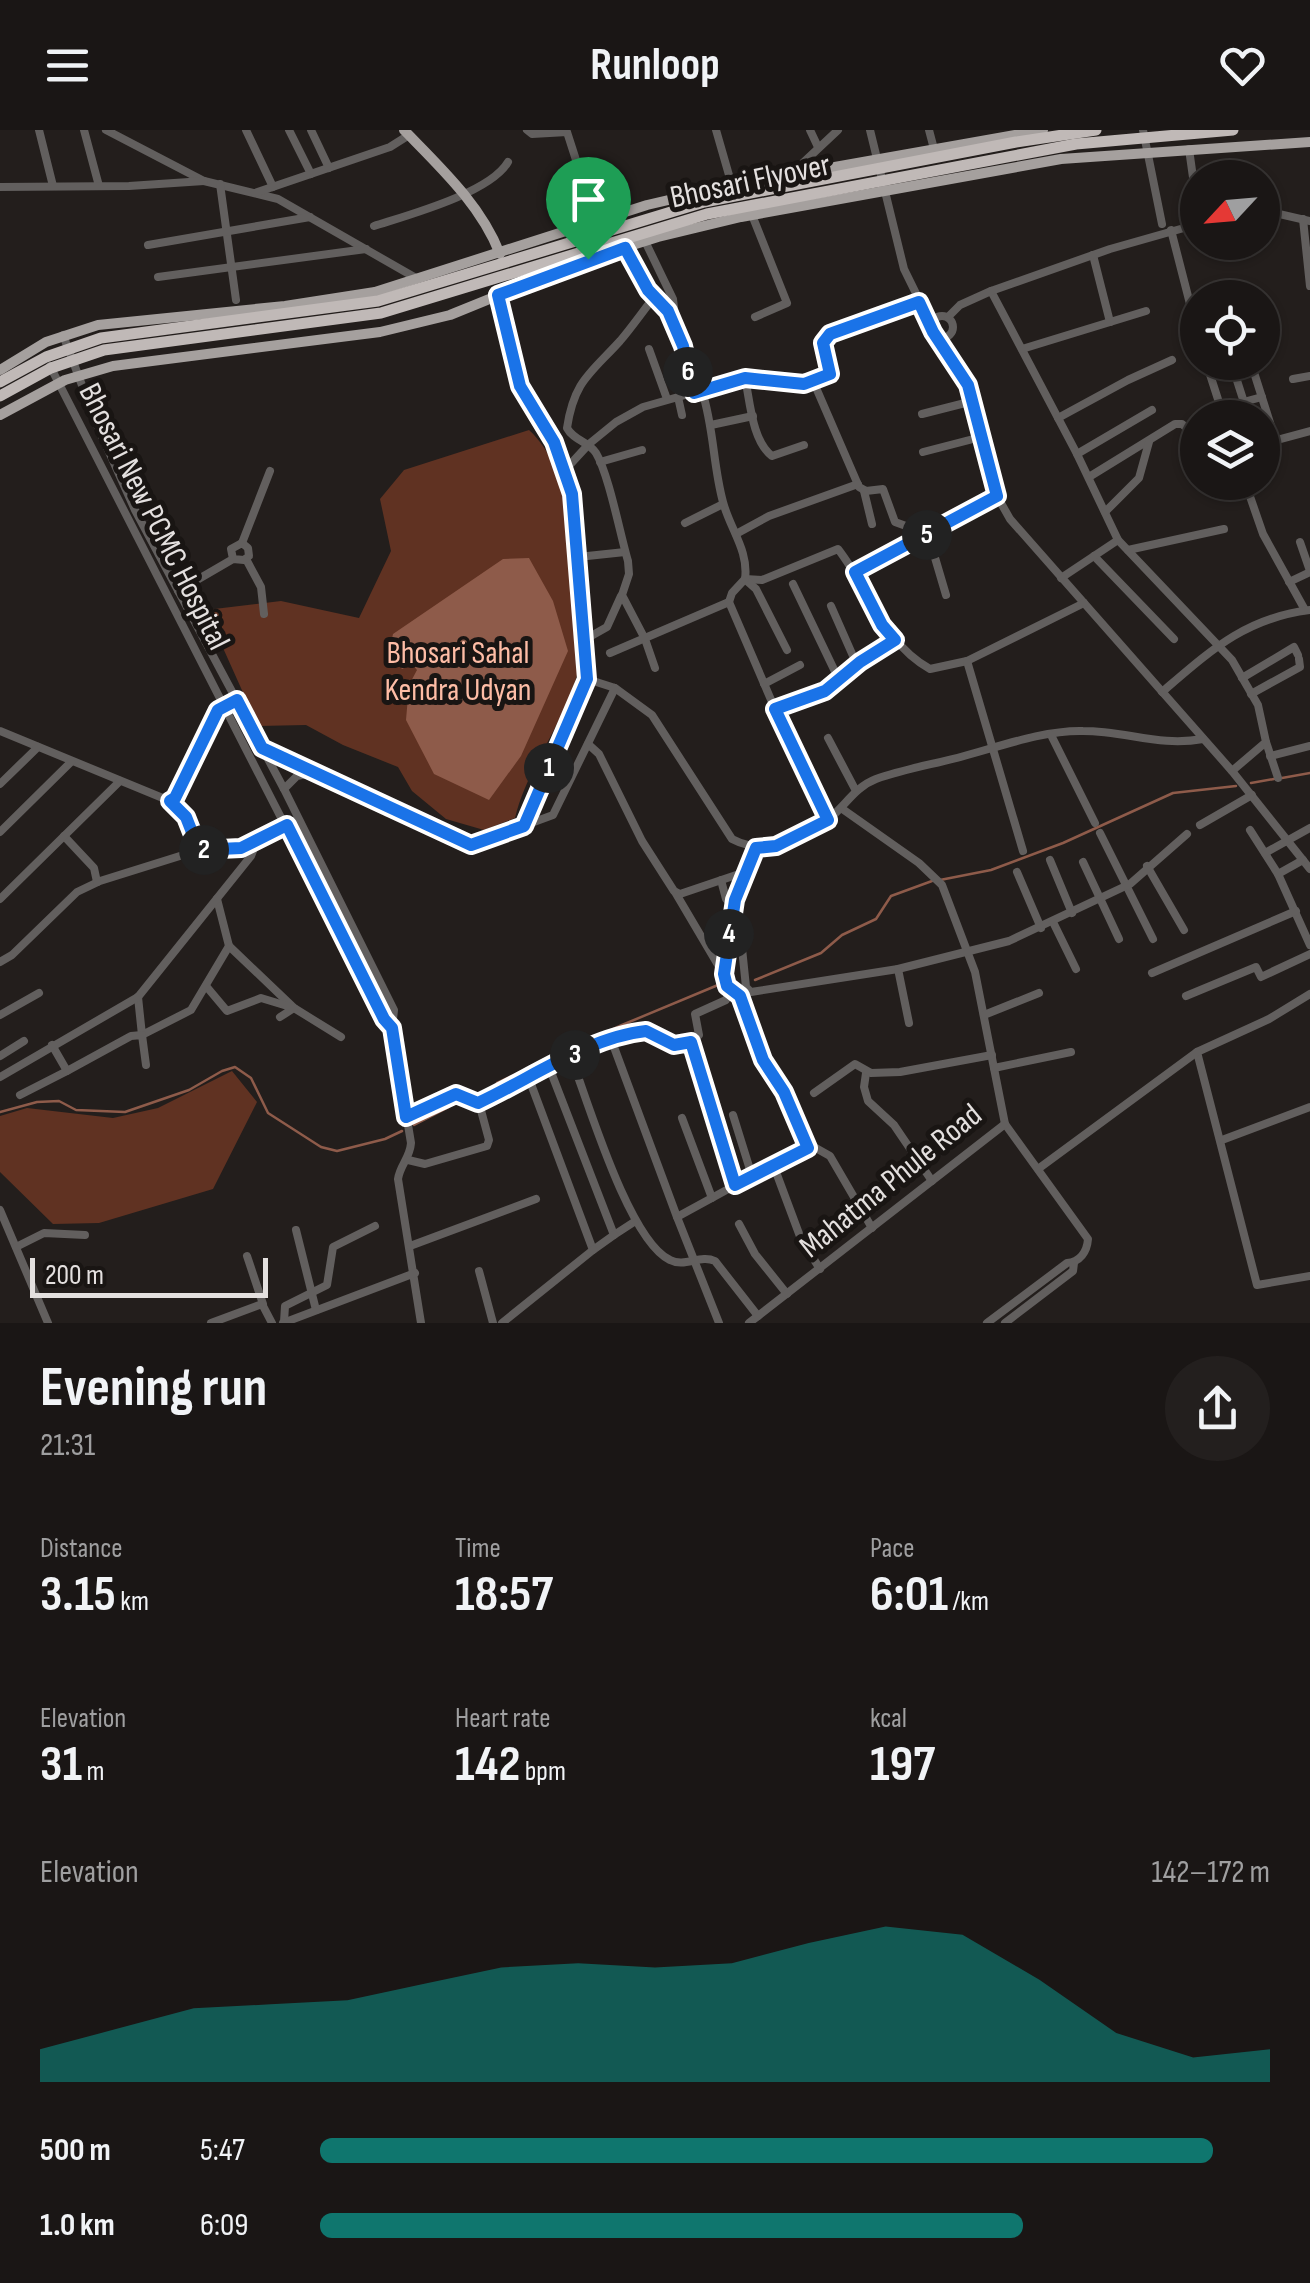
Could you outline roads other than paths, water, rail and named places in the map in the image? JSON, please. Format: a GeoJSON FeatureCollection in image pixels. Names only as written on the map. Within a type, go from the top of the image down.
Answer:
{"type":"FeatureCollection","features":[{"type":"Feature","properties":{"kind":"highway","name":"Bhosari Flyover"},"geometry":{"type":"LineString","coordinates":[[0,382],[46,357],[101,338],[378,301],[704,202],[1096,130]]}},
{"type":"Feature","properties":{"kind":"highway","name":"Bhosari Flyover"},"geometry":{"type":"LineString","coordinates":[[0,396],[51,368],[104,350],[381,313],[707,214],[1076,144],[1233,130]]}},
{"type":"Feature","properties":{"kind":"main road"},"geometry":{"type":"LineString","coordinates":[[0,370],[40,345],[98,325],[235,305],[337,300],[419,280],[630,211],[732,186],[934,149],[975,136],[1043,130]]}},
{"type":"Feature","properties":{"kind":"main road"},"geometry":{"type":"LineString","coordinates":[[407,133],[487,224],[500,254]]}},
{"type":"Feature","properties":{"kind":"main road"},"geometry":{"type":"LineString","coordinates":[[0,415],[58,384],[113,366],[380,332],[460,311],[645,241],[746,216],[1062,159],[1310,142]]}},
{"type":"Feature","properties":{"kind":"main road"},"geometry":{"type":"LineString","coordinates":[[235,305],[240,350]]}},
{"type":"Feature","properties":{"kind":"street"},"geometry":{"type":"LineString","coordinates":[[39,130],[53,186]]}},
{"type":"Feature","properties":{"kind":"street"},"geometry":{"type":"LineString","coordinates":[[84,130],[99,186]]}},
{"type":"Feature","properties":{"kind":"street"},"geometry":{"type":"LineString","coordinates":[[246,130],[273,187]]}},
{"type":"Feature","properties":{"kind":"street"},"geometry":{"type":"LineString","coordinates":[[289,130],[311,174]]}},
{"type":"Feature","properties":{"kind":"street"},"geometry":{"type":"LineString","coordinates":[[311,130],[329,168]]}},
{"type":"Feature","properties":{"kind":"street"},"geometry":{"type":"LineString","coordinates":[[527,130],[532,134],[568,131],[596,222]]}},
{"type":"Feature","properties":{"kind":"street"},"geometry":{"type":"LineString","coordinates":[[716,130],[732,186],[788,303],[755,317]]}},
{"type":"Feature","properties":{"kind":"street"},"geometry":{"type":"LineString","coordinates":[[810,130],[818,147]]}},
{"type":"Feature","properties":{"kind":"street"},"geometry":{"type":"LineString","coordinates":[[790,175],[838,130]]}},
{"type":"Feature","properties":{"kind":"street"},"geometry":{"type":"LineString","coordinates":[[870,130],[904,269],[938,337],[962,373],[997,496],[1010,519],[1232,771],[1310,869]]}},
{"type":"Feature","properties":{"kind":"street"},"geometry":{"type":"LineString","coordinates":[[930,130],[934,149]]}},
{"type":"Feature","properties":{"kind":"street"},"geometry":{"type":"LineString","coordinates":[[1143,130],[1162,224]]}},
{"type":"Feature","properties":{"kind":"street"},"geometry":{"type":"LineString","coordinates":[[111,131],[204,181]]}},
{"type":"Feature","properties":{"kind":"street"},"geometry":{"type":"LineString","coordinates":[[254,192],[390,147],[407,133]]}},
{"type":"Feature","properties":{"kind":"street"},"geometry":{"type":"LineString","coordinates":[[1188,149],[1190,160]]}},
{"type":"Feature","properties":{"kind":"street"},"geometry":{"type":"LineString","coordinates":[[374,226],[462,194],[502,172],[508,162]]}},
{"type":"Feature","properties":{"kind":"street"},"geometry":{"type":"LineString","coordinates":[[0,187],[204,181],[254,192],[278,199],[368,249],[460,311]]}},
{"type":"Feature","properties":{"kind":"street"},"geometry":{"type":"LineString","coordinates":[[220,184],[235,305]]}},
{"type":"Feature","properties":{"kind":"street"},"geometry":{"type":"LineString","coordinates":[[630,211],[673,300],[676,327]]}},
{"type":"Feature","properties":{"kind":"street"},"geometry":{"type":"LineString","coordinates":[[1280,214],[1306,220],[1310,286]]}},
{"type":"Feature","properties":{"kind":"street"},"geometry":{"type":"LineString","coordinates":[[148,245],[310,217]]}},
{"type":"Feature","properties":{"kind":"street"},"geometry":{"type":"LineString","coordinates":[[948,318],[960,305],[991,291],[1180,228]]}},
{"type":"Feature","properties":{"kind":"street"},"geometry":{"type":"LineString","coordinates":[[1172,230],[1184,280]]}},
{"type":"Feature","properties":{"kind":"street"},"geometry":{"type":"LineString","coordinates":[[625,248],[636,271],[676,327],[711,425],[723,504],[745,557],[745,579],[756,589],[787,650]]}},
{"type":"Feature","properties":{"kind":"street"},"geometry":{"type":"LineString","coordinates":[[158,278],[368,249]]}},
{"type":"Feature","properties":{"kind":"street"},"geometry":{"type":"LineString","coordinates":[[1093,255],[1110,322]]}},
{"type":"Feature","properties":{"kind":"street"},"geometry":{"type":"LineString","coordinates":[[991,291],[1118,540],[1218,644],[1258,705],[1278,778]]}},
{"type":"Feature","properties":{"kind":"street"},"geometry":{"type":"LineString","coordinates":[[498,295],[520,386],[552,438],[576,518],[587,679],[524,826]]}},
{"type":"Feature","properties":{"kind":"street"},"geometry":{"type":"LineString","coordinates":[[584,640],[607,628],[630,574],[600,462],[589,444],[574,438],[568,428],[575,392],[655,296]]}},
{"type":"Feature","properties":{"kind":"street"},"geometry":{"type":"LineString","coordinates":[[564,470],[589,444],[630,413],[745,378],[814,382],[830,374],[823,343],[830,334],[919,302]]}},
{"type":"Feature","properties":{"kind":"street"},"geometry":{"type":"LineString","coordinates":[[1022,349],[1146,310]]}},
{"type":"Feature","properties":{"kind":"street"},"geometry":{"type":"LineString","coordinates":[[932,326],[938,317],[952,322],[952,332],[945,338],[938,337]]}},
{"type":"Feature","properties":{"kind":"street","name":"Bhosari New PCMC Hospital"},"geometry":{"type":"LineString","coordinates":[[63,335],[135,510],[391,1001],[411,1143],[398,1179],[420,1323]]}},
{"type":"Feature","properties":{"kind":"street","name":"Bhosari New PCMC Hospital"},"geometry":{"type":"LineString","coordinates":[[40,345],[392,1028]]}},
{"type":"Feature","properties":{"kind":"street"},"geometry":{"type":"LineString","coordinates":[[649,349],[667,400]]}},
{"type":"Feature","properties":{"kind":"street"},"geometry":{"type":"LineString","coordinates":[[1058,418],[1172,360]]}},
{"type":"Feature","properties":{"kind":"street"},"geometry":{"type":"LineString","coordinates":[[1293,379],[1310,376]]}},
{"type":"Feature","properties":{"kind":"street"},"geometry":{"type":"LineString","coordinates":[[745,378],[752,416],[769,455],[804,445]]}},
{"type":"Feature","properties":{"kind":"street"},"geometry":{"type":"LineString","coordinates":[[1257,380],[1263,400]]}},
{"type":"Feature","properties":{"kind":"street"},"geometry":{"type":"LineString","coordinates":[[814,382],[861,487],[872,524]]}},
{"type":"Feature","properties":{"kind":"street"},"geometry":{"type":"LineString","coordinates":[[678,397],[682,415]]}},
{"type":"Feature","properties":{"kind":"street"},"geometry":{"type":"LineString","coordinates":[[1251,400],[1262,397]]}},
{"type":"Feature","properties":{"kind":"street"},"geometry":{"type":"LineString","coordinates":[[922,414],[972,401]]}},
{"type":"Feature","properties":{"kind":"street"},"geometry":{"type":"LineString","coordinates":[[1077,454],[1152,410]]}},
{"type":"Feature","properties":{"kind":"street"},"geometry":{"type":"LineString","coordinates":[[711,425],[752,416]]}},
{"type":"Feature","properties":{"kind":"street"},"geometry":{"type":"LineString","coordinates":[[1088,478],[1180,425]]}},
{"type":"Feature","properties":{"kind":"street"},"geometry":{"type":"LineString","coordinates":[[552,438],[568,428]]}},
{"type":"Feature","properties":{"kind":"street"},"geometry":{"type":"LineString","coordinates":[[1280,439],[1310,431]]}},
{"type":"Feature","properties":{"kind":"street"},"geometry":{"type":"LineString","coordinates":[[923,452],[981,437]]}},
{"type":"Feature","properties":{"kind":"street"},"geometry":{"type":"LineString","coordinates":[[1105,512],[1138,478],[1149,440]]}},
{"type":"Feature","properties":{"kind":"street"},"geometry":{"type":"LineString","coordinates":[[600,462],[642,450]]}},
{"type":"Feature","properties":{"kind":"street"},"geometry":{"type":"LineString","coordinates":[[232,558],[231,549],[242,543],[270,472]]}},
{"type":"Feature","properties":{"kind":"street"},"geometry":{"type":"LineString","coordinates":[[736,534],[769,516],[861,487],[883,489],[895,522],[928,534]]}},
{"type":"Feature","properties":{"kind":"street"},"geometry":{"type":"LineString","coordinates":[[855,572],[997,496]]}},
{"type":"Feature","properties":{"kind":"street"},"geometry":{"type":"LineString","coordinates":[[1162,692],[1218,644],[1276,614],[1307,610],[1264,534],[1252,500]]}},
{"type":"Feature","properties":{"kind":"street"},"geometry":{"type":"LineString","coordinates":[[685,524],[723,504]]}},
{"type":"Feature","properties":{"kind":"street"},"geometry":{"type":"LineString","coordinates":[[1128,550],[1224,528]]}},
{"type":"Feature","properties":{"kind":"street"},"geometry":{"type":"LineString","coordinates":[[928,534],[946,596]]}},
{"type":"Feature","properties":{"kind":"street"},"geometry":{"type":"LineString","coordinates":[[1062,578],[1118,540]]}},
{"type":"Feature","properties":{"kind":"street"},"geometry":{"type":"LineString","coordinates":[[1289,582],[1310,572],[1300,542]]}},
{"type":"Feature","properties":{"kind":"street"},"geometry":{"type":"LineString","coordinates":[[242,543],[248,548],[246,559],[261,587],[264,614]]}},
{"type":"Feature","properties":{"kind":"street"},"geometry":{"type":"LineString","coordinates":[[610,653],[729,602],[745,579],[762,580],[838,548],[882,625],[930,669],[966,661],[1084,603]]}},
{"type":"Feature","properties":{"kind":"street"},"geometry":{"type":"LineString","coordinates":[[578,557],[625,552]]}},
{"type":"Feature","properties":{"kind":"street"},"geometry":{"type":"LineString","coordinates":[[1094,556],[1174,639]]}},
{"type":"Feature","properties":{"kind":"street"},"geometry":{"type":"LineString","coordinates":[[178,591],[232,558]]}},
{"type":"Feature","properties":{"kind":"street"},"geometry":{"type":"LineString","coordinates":[[232,558],[239,562],[246,559]]}},
{"type":"Feature","properties":{"kind":"street"},"geometry":{"type":"LineString","coordinates":[[793,584],[840,682]]}},
{"type":"Feature","properties":{"kind":"street"},"geometry":{"type":"LineString","coordinates":[[622,596],[655,668]]}},
{"type":"Feature","properties":{"kind":"street"},"geometry":{"type":"LineString","coordinates":[[729,602],[828,820]]}},
{"type":"Feature","properties":{"kind":"street"},"geometry":{"type":"LineString","coordinates":[[831,606],[857,665]]}},
{"type":"Feature","properties":{"kind":"street"},"geometry":{"type":"LineString","coordinates":[[775,709],[825,691],[895,640]]}},
{"type":"Feature","properties":{"kind":"street"},"geometry":{"type":"LineString","coordinates":[[1242,678],[1294,647],[1300,667],[1251,694]]}},
{"type":"Feature","properties":{"kind":"street"},"geometry":{"type":"LineString","coordinates":[[966,661],[1022,851]]}},
{"type":"Feature","properties":{"kind":"street"},"geometry":{"type":"LineString","coordinates":[[764,684],[800,665]]}},
{"type":"Feature","properties":{"kind":"street"},"geometry":{"type":"LineString","coordinates":[[587,679],[615,688],[652,715],[732,839],[756,848],[776,846],[828,820],[856,791],[874,780],[993,748],[1081,730],[1176,744],[1204,739]]}},
{"type":"Feature","properties":{"kind":"street"},"geometry":{"type":"LineString","coordinates":[[262,748],[471,845],[553,815],[615,688]]}},
{"type":"Feature","properties":{"kind":"street"},"geometry":{"type":"LineString","coordinates":[[170,801],[175,798],[218,710],[237,700]]}},
{"type":"Feature","properties":{"kind":"street"},"geometry":{"type":"LineString","coordinates":[[2,734],[170,801],[186,817],[199,850]]}},
{"type":"Feature","properties":{"kind":"street"},"geometry":{"type":"LineString","coordinates":[[1051,735],[1095,823]]}},
{"type":"Feature","properties":{"kind":"street"},"geometry":{"type":"LineString","coordinates":[[828,738],[856,791]]}},
{"type":"Feature","properties":{"kind":"street"},"geometry":{"type":"LineString","coordinates":[[1232,771],[1266,742]]}},
{"type":"Feature","properties":{"kind":"street"},"geometry":{"type":"LineString","coordinates":[[478,1103],[528,1076],[612,1040],[646,1031],[674,1045],[691,1042],[698,1035],[695,1014],[726,1000],[729,993],[724,974],[642,842],[599,754],[588,744]]}},
{"type":"Feature","properties":{"kind":"street"},"geometry":{"type":"LineString","coordinates":[[1270,756],[1310,746]]}},
{"type":"Feature","properties":{"kind":"street"},"geometry":{"type":"LineString","coordinates":[[0,784],[38,747]]}},
{"type":"Feature","properties":{"kind":"street"},"geometry":{"type":"LineString","coordinates":[[256,766],[268,760]]}},
{"type":"Feature","properties":{"kind":"street"},"geometry":{"type":"LineString","coordinates":[[0,832],[71,762]]}},
{"type":"Feature","properties":{"kind":"street"},"geometry":{"type":"LineString","coordinates":[[268,789],[310,773]]}},
{"type":"Feature","properties":{"kind":"street"},"geometry":{"type":"LineString","coordinates":[[0,898],[120,781]]}},
{"type":"Feature","properties":{"kind":"street"},"geometry":{"type":"LineString","coordinates":[[1200,824],[1252,795]]}},
{"type":"Feature","properties":{"kind":"street","name":"Mahatma Phule Road"},"geometry":{"type":"LineString","coordinates":[[749,1323],[1005,1124],[969,952],[942,885],[840,808]]}},
{"type":"Feature","properties":{"kind":"street"},"geometry":{"type":"LineString","coordinates":[[0,962],[77,892],[97,882],[199,850],[241,848],[287,825]]}},
{"type":"Feature","properties":{"kind":"street"},"geometry":{"type":"LineString","coordinates":[[1265,854],[1310,828]]}},
{"type":"Feature","properties":{"kind":"street"},"geometry":{"type":"LineString","coordinates":[[1250,830],[1278,874],[1310,945]]}},
{"type":"Feature","properties":{"kind":"street"},"geometry":{"type":"LineString","coordinates":[[1100,834],[1154,938]]}},
{"type":"Feature","properties":{"kind":"street"},"geometry":{"type":"LineString","coordinates":[[721,880],[739,924],[746,987],[751,992],[898,969],[1009,942],[1126,886],[1187,834]]}},
{"type":"Feature","properties":{"kind":"street"},"geometry":{"type":"LineString","coordinates":[[64,836],[94,868],[97,882]]}},
{"type":"Feature","properties":{"kind":"street"},"geometry":{"type":"LineString","coordinates":[[0,1076],[138,997],[251,856],[256,842]]}},
{"type":"Feature","properties":{"kind":"street"},"geometry":{"type":"LineString","coordinates":[[724,974],[734,908],[756,848]]}},
{"type":"Feature","properties":{"kind":"street"},"geometry":{"type":"LineString","coordinates":[[1050,860],[1072,912]]}},
{"type":"Feature","properties":{"kind":"street"},"geometry":{"type":"LineString","coordinates":[[1278,874],[1303,860]]}},
{"type":"Feature","properties":{"kind":"street"},"geometry":{"type":"LineString","coordinates":[[1083,862],[1119,938]]}},
{"type":"Feature","properties":{"kind":"street"},"geometry":{"type":"LineString","coordinates":[[1147,866],[1184,930]]}},
{"type":"Feature","properties":{"kind":"street"},"geometry":{"type":"LineString","coordinates":[[674,891],[680,894],[748,871]]}},
{"type":"Feature","properties":{"kind":"street"},"geometry":{"type":"LineString","coordinates":[[1016,872],[1041,928]]}},
{"type":"Feature","properties":{"kind":"street"},"geometry":{"type":"LineString","coordinates":[[217,898],[229,946],[294,1008],[341,1037]]}},
{"type":"Feature","properties":{"kind":"street"},"geometry":{"type":"LineString","coordinates":[[1152,973],[1296,911]]}},
{"type":"Feature","properties":{"kind":"street"},"geometry":{"type":"LineString","coordinates":[[1053,922],[1076,969]]}},
{"type":"Feature","properties":{"kind":"street"},"geometry":{"type":"LineString","coordinates":[[20,1095],[132,1036],[142,1035],[192,1010],[229,946]]}},
{"type":"Feature","properties":{"kind":"street"},"geometry":{"type":"LineString","coordinates":[[1186,996],[1256,967],[1261,977],[1310,954]]}},
{"type":"Feature","properties":{"kind":"street"},"geometry":{"type":"LineString","coordinates":[[898,969],[909,1023]]}},
{"type":"Feature","properties":{"kind":"street"},"geometry":{"type":"LineString","coordinates":[[206,986],[227,1011],[261,998],[294,1008]]}},
{"type":"Feature","properties":{"kind":"street"},"geometry":{"type":"LineString","coordinates":[[727,986],[740,996],[763,1060],[784,1092],[808,1148]]}},
{"type":"Feature","properties":{"kind":"street"},"geometry":{"type":"LineString","coordinates":[[0,1015],[39,993]]}},
{"type":"Feature","properties":{"kind":"street"},"geometry":{"type":"LineString","coordinates":[[984,1014],[1038,993]]}},
{"type":"Feature","properties":{"kind":"street"},"geometry":{"type":"LineString","coordinates":[[1038,1169],[1197,1052],[1269,1020],[1310,994]]}},
{"type":"Feature","properties":{"kind":"street"},"geometry":{"type":"LineString","coordinates":[[138,997],[146,1065]]}},
{"type":"Feature","properties":{"kind":"street"},"geometry":{"type":"LineString","coordinates":[[280,1018],[294,1008]]}},
{"type":"Feature","properties":{"kind":"street"},"geometry":{"type":"LineString","coordinates":[[612,1040],[720,1323]]}},
{"type":"Feature","properties":{"kind":"street"},"geometry":{"type":"LineString","coordinates":[[0,1056],[24,1041]]}},
{"type":"Feature","properties":{"kind":"street"},"geometry":{"type":"LineString","coordinates":[[691,1042],[735,1185]]}},
{"type":"Feature","properties":{"kind":"street"},"geometry":{"type":"LineString","coordinates":[[52,1045],[67,1070]]}},
{"type":"Feature","properties":{"kind":"street"},"geometry":{"type":"LineString","coordinates":[[994,1068],[1071,1052]]}},
{"type":"Feature","properties":{"kind":"street"},"geometry":{"type":"LineString","coordinates":[[1197,1052],[1257,1285],[1310,1276]]}},
{"type":"Feature","properties":{"kind":"street"},"geometry":{"type":"LineString","coordinates":[[866,1073],[900,1072],[992,1056]]}},
{"type":"Feature","properties":{"kind":"street"},"geometry":{"type":"LineString","coordinates":[[571,1057],[634,1222],[664,1257],[677,1263],[706,1257],[715,1261],[758,1316]]}},
{"type":"Feature","properties":{"kind":"street"},"geometry":{"type":"LineString","coordinates":[[814,1093],[850,1064],[857,1064],[866,1073],[868,1102],[894,1124],[932,1182]]}},
{"type":"Feature","properties":{"kind":"street"},"geometry":{"type":"LineString","coordinates":[[549,1067],[614,1235]]}},
{"type":"Feature","properties":{"kind":"street"},"geometry":{"type":"LineString","coordinates":[[528,1076],[592,1250]]}},
{"type":"Feature","properties":{"kind":"street"},"geometry":{"type":"LineString","coordinates":[[406,1117],[456,1094],[478,1103]]}},
{"type":"Feature","properties":{"kind":"street"},"geometry":{"type":"LineString","coordinates":[[408,1160],[425,1164],[487,1146],[489,1140],[478,1103]]}},
{"type":"Feature","properties":{"kind":"street"},"geometry":{"type":"LineString","coordinates":[[1222,1140],[1310,1107]]}},
{"type":"Feature","properties":{"kind":"street"},"geometry":{"type":"LineString","coordinates":[[733,1115],[752,1176]]}},
{"type":"Feature","properties":{"kind":"street"},"geometry":{"type":"LineString","coordinates":[[682,1118],[712,1198]]}},
{"type":"Feature","properties":{"kind":"street"},"geometry":{"type":"LineString","coordinates":[[987,1323],[1084,1254],[1088,1240],[1005,1124]]}},
{"type":"Feature","properties":{"kind":"street"},"geometry":{"type":"LineString","coordinates":[[677,1217],[808,1148],[830,1156],[872,1228]]}},
{"type":"Feature","properties":{"kind":"street"},"geometry":{"type":"LineString","coordinates":[[773,1164],[801,1239],[820,1269]]}},
{"type":"Feature","properties":{"kind":"street"},"geometry":{"type":"LineString","coordinates":[[410,1246],[536,1199]]}},
{"type":"Feature","properties":{"kind":"street"},"geometry":{"type":"LineString","coordinates":[[0,1210],[5,1232],[16,1246],[48,1323]]}},
{"type":"Feature","properties":{"kind":"street"},"geometry":{"type":"LineString","coordinates":[[502,1323],[592,1250],[634,1222]]}},
{"type":"Feature","properties":{"kind":"street"},"geometry":{"type":"LineString","coordinates":[[739,1224],[754,1254],[787,1294]]}},
{"type":"Feature","properties":{"kind":"street"},"geometry":{"type":"LineString","coordinates":[[375,1226],[332,1246],[327,1285],[285,1306],[283,1323],[415,1273]]}},
{"type":"Feature","properties":{"kind":"street"},"geometry":{"type":"LineString","coordinates":[[296,1230],[316,1310]]}},
{"type":"Feature","properties":{"kind":"street"},"geometry":{"type":"LineString","coordinates":[[16,1246],[44,1234],[86,1235]]}},
{"type":"Feature","properties":{"kind":"street"},"geometry":{"type":"LineString","coordinates":[[247,1256],[272,1323]]}},
{"type":"Feature","properties":{"kind":"street"},"geometry":{"type":"LineString","coordinates":[[1005,1323],[1073,1271],[1074,1262]]}},
{"type":"Feature","properties":{"kind":"street"},"geometry":{"type":"LineString","coordinates":[[478,1271],[493,1323]]}},
{"type":"Feature","properties":{"kind":"street"},"geometry":{"type":"LineString","coordinates":[[211,1323],[263,1304]]}},
{"type":"Feature","properties":{"kind":"waterway"},"geometry":{"type":"LineString","coordinates":[[1282,778],[1310,773]]}},
{"type":"Feature","properties":{"kind":"waterway"},"geometry":{"type":"LineString","coordinates":[[1251,783],[1274,779]]}},
{"type":"Feature","properties":{"kind":"waterway"},"geometry":{"type":"LineString","coordinates":[[940,880],[991,870],[1063,843],[1173,793],[1236,786]]}},
{"type":"Feature","properties":{"kind":"waterway"},"geometry":{"type":"LineString","coordinates":[[755,980],[821,953],[842,935],[876,919],[891,896],[932,881]]}},
{"type":"Feature","properties":{"kind":"waterway"},"geometry":{"type":"LineString","coordinates":[[497,1083],[718,985]]}},
{"type":"Feature","properties":{"kind":"waterway"},"geometry":{"type":"LineString","coordinates":[[0,1112],[37,1102],[59,1101],[76,1110],[125,1112],[189,1090],[235,1067],[251,1078],[268,1113],[321,1147],[337,1151],[402,1131]]}},
{"type":"Feature","properties":{"kind":"waterway"},"geometry":{"type":"LineString","coordinates":[[414,1125],[449,1107]]}},
{"type":"Feature","properties":{"kind":"park label","name":"Bhosari Sahal Kendra Udyan"},"geometry":{"type":"Point","coordinates":[458,670]}}]}
